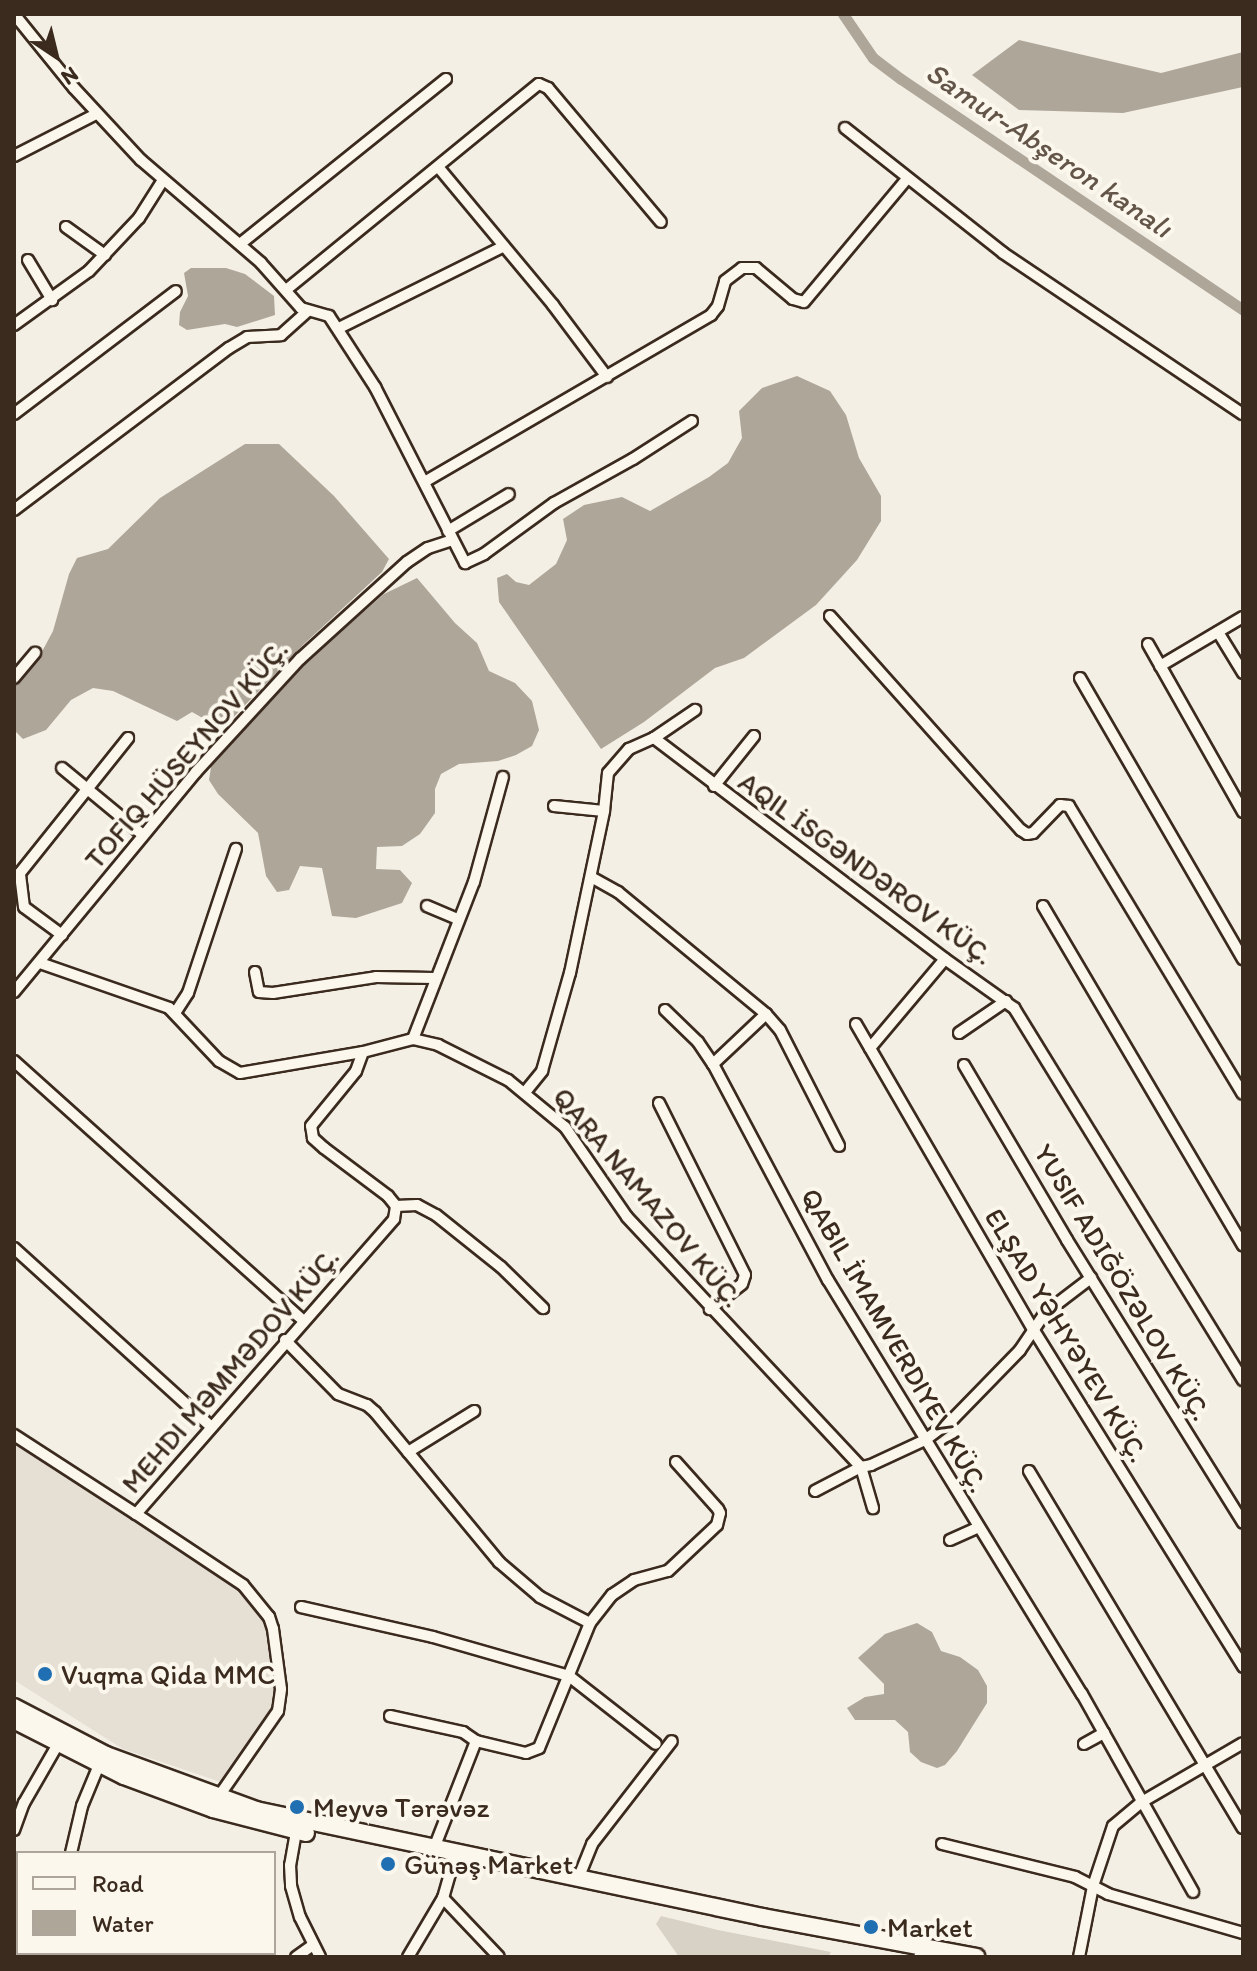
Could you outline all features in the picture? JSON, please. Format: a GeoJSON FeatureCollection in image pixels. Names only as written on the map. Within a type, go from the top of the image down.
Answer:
{"type":"FeatureCollection","features":[{"type":"Feature","properties":{"kind":"main road"},"geometry":{"type":"LineString","coordinates":[[14,1707],[106,1755],[217,1799],[298,1826],[434,1848],[762,1922],[976,1957]]}},
{"type":"Feature","properties":{"kind":"main road"},"geometry":{"type":"LineString","coordinates":[[14,1720],[99,1765],[213,1809],[453,1863],[923,1956]]}},
{"type":"Feature","properties":{"kind":"street"},"geometry":{"type":"LineString","coordinates":[[14,14],[96,114],[163,180],[240,244],[308,311],[325,313],[339,328],[426,481],[465,563],[544,508],[633,459],[692,421]]}},
{"type":"Feature","properties":{"kind":"street"},"geometry":{"type":"LineString","coordinates":[[240,244],[446,79]]}},
{"type":"Feature","properties":{"kind":"street"},"geometry":{"type":"LineString","coordinates":[[286,290],[439,168],[533,86],[544,85],[661,222]]}},
{"type":"Feature","properties":{"kind":"street"},"geometry":{"type":"LineString","coordinates":[[14,156],[96,114]]}},
{"type":"Feature","properties":{"kind":"street"},"geometry":{"type":"LineString","coordinates":[[845,128],[1003,253],[1243,414]]}},
{"type":"Feature","properties":{"kind":"street"},"geometry":{"type":"LineString","coordinates":[[439,168],[607,377]]}},
{"type":"Feature","properties":{"kind":"street"},"geometry":{"type":"LineString","coordinates":[[426,481],[711,315],[718,306],[725,281],[742,268],[756,268],[793,299],[804,302],[907,179]]}},
{"type":"Feature","properties":{"kind":"street"},"geometry":{"type":"LineString","coordinates":[[14,325],[52,300],[105,255],[139,218],[163,180]]}},
{"type":"Feature","properties":{"kind":"street"},"geometry":{"type":"LineString","coordinates":[[66,227],[105,255]]}},
{"type":"Feature","properties":{"kind":"street"},"geometry":{"type":"LineString","coordinates":[[339,328],[504,246]]}},
{"type":"Feature","properties":{"kind":"street"},"geometry":{"type":"LineString","coordinates":[[28,260],[52,300]]}},
{"type":"Feature","properties":{"kind":"street"},"geometry":{"type":"LineString","coordinates":[[14,414],[176,291]]}},
{"type":"Feature","properties":{"kind":"street"},"geometry":{"type":"LineString","coordinates":[[14,510],[229,348],[247,337],[281,335],[308,311]]}},
{"type":"Feature","properties":{"kind":"street","name":"TOFIQ HÜSEYNOV KÜÇ."},"geometry":{"type":"LineString","coordinates":[[14,992],[238,723],[300,659],[407,562],[509,494]]}},
{"type":"Feature","properties":{"kind":"street"},"geometry":{"type":"LineString","coordinates":[[830,616],[1021,830],[1027,834],[1033,833],[1060,805],[1069,806],[1243,1094]]}},
{"type":"Feature","properties":{"kind":"street"},"geometry":{"type":"LineString","coordinates":[[1160,666],[1243,617]]}},
{"type":"Feature","properties":{"kind":"street"},"geometry":{"type":"LineString","coordinates":[[1218,632],[1243,673]]}},
{"type":"Feature","properties":{"kind":"street"},"geometry":{"type":"LineString","coordinates":[[1148,644],[1243,812]]}},
{"type":"Feature","properties":{"kind":"street"},"geometry":{"type":"LineString","coordinates":[[14,678],[35,653]]}},
{"type":"Feature","properties":{"kind":"street"},"geometry":{"type":"LineString","coordinates":[[1080,678],[1243,959]]}},
{"type":"Feature","properties":{"kind":"street"},"geometry":{"type":"LineString","coordinates":[[526,1091],[537,1081],[548,1054],[591,877],[611,767],[638,743],[654,738],[695,710]]}},
{"type":"Feature","properties":{"kind":"street"},"geometry":{"type":"LineString","coordinates":[[714,786],[754,736]]}},
{"type":"Feature","properties":{"kind":"street"},"geometry":{"type":"LineString","coordinates":[[62,935],[27,912],[18,879],[128,738]]}},
{"type":"Feature","properties":{"kind":"street","name":"AQIL İSGƏNDƏROV KÜÇ."},"geometry":{"type":"LineString","coordinates":[[654,738],[1019,1013],[1243,1380]]}},
{"type":"Feature","properties":{"kind":"street"},"geometry":{"type":"LineString","coordinates":[[62,768],[143,835]]}},
{"type":"Feature","properties":{"kind":"street"},"geometry":{"type":"LineString","coordinates":[[40,963],[160,1004],[175,1013],[188,1032],[219,1061],[240,1073],[363,1052],[413,1039],[434,978],[474,882],[503,777]]}},
{"type":"Feature","properties":{"kind":"street"},"geometry":{"type":"LineString","coordinates":[[554,806],[604,811]]}},
{"type":"Feature","properties":{"kind":"street"},"geometry":{"type":"LineString","coordinates":[[175,1013],[188,993],[236,849]]}},
{"type":"Feature","properties":{"kind":"street"},"geometry":{"type":"LineString","coordinates":[[591,877],[618,892],[766,1014],[780,1030],[839,1146]]}},
{"type":"Feature","properties":{"kind":"street"},"geometry":{"type":"LineString","coordinates":[[427,906],[458,919]]}},
{"type":"Feature","properties":{"kind":"street"},"geometry":{"type":"LineString","coordinates":[[1043,906],[1243,1245]]}},
{"type":"Feature","properties":{"kind":"street"},"geometry":{"type":"LineString","coordinates":[[870,1048],[945,959]]}},
{"type":"Feature","properties":{"kind":"street"},"geometry":{"type":"LineString","coordinates":[[255,972],[259,992],[273,993],[376,977],[434,978]]}},
{"type":"Feature","properties":{"kind":"street"},"geometry":{"type":"LineString","coordinates":[[959,1033],[1006,1001]]}},
{"type":"Feature","properties":{"kind":"street","name":"QABIL İMAMVERDIYEV KÜÇ."},"geometry":{"type":"LineString","coordinates":[[665,1010],[698,1042],[713,1064],[828,1280],[1104,1733],[1140,1803],[1193,1892]]}},
{"type":"Feature","properties":{"kind":"street"},"geometry":{"type":"LineString","coordinates":[[713,1064],[766,1014]]}},
{"type":"Feature","properties":{"kind":"street","name":"ELŞAD YƏHYƏYEV KÜÇ."},"geometry":{"type":"LineString","coordinates":[[856,1024],[1033,1329],[1243,1667]]}},
{"type":"Feature","properties":{"kind":"street","name":"QARA NAMAZOV KÜÇ."},"geometry":{"type":"LineString","coordinates":[[413,1039],[472,1059],[526,1091],[571,1134],[627,1217],[861,1467]]}},
{"type":"Feature","properties":{"kind":"street"},"geometry":{"type":"LineString","coordinates":[[363,1052],[356,1071],[311,1126],[313,1138],[388,1196],[396,1206],[417,1205],[436,1215],[482,1250],[543,1308]]}},
{"type":"Feature","properties":{"kind":"street"},"geometry":{"type":"LineString","coordinates":[[14,1061],[303,1320]]}},
{"type":"Feature","properties":{"kind":"street"},"geometry":{"type":"LineString","coordinates":[[964,1065],[1243,1523]]}},
{"type":"Feature","properties":{"kind":"street"},"geometry":{"type":"LineString","coordinates":[[659,1103],[745,1275],[742,1284],[710,1309]]}},
{"type":"Feature","properties":{"kind":"street","name":"MEHDI MƏMMƏDOV KÜÇ."},"geometry":{"type":"LineString","coordinates":[[217,1799],[278,1711],[281,1689],[273,1629],[269,1617],[243,1585],[136,1514],[394,1219],[396,1206]]}},
{"type":"Feature","properties":{"kind":"street"},"geometry":{"type":"LineString","coordinates":[[14,1248],[210,1426]]}},
{"type":"Feature","properties":{"kind":"street"},"geometry":{"type":"LineString","coordinates":[[815,1491],[861,1467],[925,1440],[963,1409],[1020,1350],[1045,1313],[1091,1278]]}},
{"type":"Feature","properties":{"kind":"street"},"geometry":{"type":"LineString","coordinates":[[285,1340],[338,1394],[375,1412],[499,1562],[540,1597],[590,1623]]}},
{"type":"Feature","properties":{"kind":"street"},"geometry":{"type":"LineString","coordinates":[[408,1452],[474,1411]]}},
{"type":"Feature","properties":{"kind":"street"},"geometry":{"type":"LineString","coordinates":[[14,1435],[136,1514]]}},
{"type":"Feature","properties":{"kind":"street"},"geometry":{"type":"LineString","coordinates":[[390,1716],[463,1732],[476,1741],[533,1753],[590,1623],[612,1595],[634,1580],[653,1578],[668,1571],[717,1525],[718,1509],[676,1462]]}},
{"type":"Feature","properties":{"kind":"street"},"geometry":{"type":"LineString","coordinates":[[861,1467],[873,1508]]}},
{"type":"Feature","properties":{"kind":"street"},"geometry":{"type":"LineString","coordinates":[[1029,1471],[1243,1828]]}},
{"type":"Feature","properties":{"kind":"street"},"geometry":{"type":"LineString","coordinates":[[950,1540],[977,1528]]}},
{"type":"Feature","properties":{"kind":"street"},"geometry":{"type":"LineString","coordinates":[[301,1607],[433,1637],[569,1676],[656,1744]]}},
{"type":"Feature","properties":{"kind":"street"},"geometry":{"type":"LineString","coordinates":[[1084,1744],[1104,1733]]}},
{"type":"Feature","properties":{"kind":"street"},"geometry":{"type":"LineString","coordinates":[[434,1848],[476,1741]]}},
{"type":"Feature","properties":{"kind":"street"},"geometry":{"type":"LineString","coordinates":[[578,1879],[592,1844],[672,1741]]}},
{"type":"Feature","properties":{"kind":"street"},"geometry":{"type":"LineString","coordinates":[[1079,1957],[1093,1886],[1109,1832],[1140,1803],[1243,1743]]}},
{"type":"Feature","properties":{"kind":"street"},"geometry":{"type":"LineString","coordinates":[[14,1830],[24,1803],[58,1744]]}},
{"type":"Feature","properties":{"kind":"street"},"geometry":{"type":"LineString","coordinates":[[71,1851],[82,1806],[99,1765]]}},
{"type":"Feature","properties":{"kind":"street"},"geometry":{"type":"LineString","coordinates":[[298,1826],[290,1865],[291,1886],[320,1957]]}},
{"type":"Feature","properties":{"kind":"street"},"geometry":{"type":"LineString","coordinates":[[942,1844],[1075,1877],[1108,1894],[1243,1933]]}},
{"type":"Feature","properties":{"kind":"street"},"geometry":{"type":"LineString","coordinates":[[408,1957],[443,1898],[453,1863]]}},
{"type":"Feature","properties":{"kind":"street"},"geometry":{"type":"LineString","coordinates":[[443,1898],[499,1957]]}},
{"type":"Feature","properties":{"kind":"street"},"geometry":{"type":"LineString","coordinates":[[296,1957],[313,1945]]}},
{"type":"Feature","properties":{"kind":"shaded area"},"geometry":{"type":"Polygon","coordinates":[[[14,1443],[243,1592],[267,1626],[276,1682],[273,1713],[221,1782],[123,1749],[14,1680],[14,1443]]]}},
{"type":"Feature","properties":{"kind":"shaded area"},"geometry":{"type":"Polygon","coordinates":[[[661,1916],[831,1952],[828,1957],[679,1957],[656,1924],[661,1916]]]}},
{"type":"Feature","properties":{"kind":"water"},"geometry":{"type":"Polygon","coordinates":[[[1019,40],[1161,73],[1243,52],[1243,87],[1123,113],[1019,110],[972,75],[1019,40]]]}},
{"type":"Feature","properties":{"kind":"water"},"geometry":{"type":"Polygon","coordinates":[[[191,268],[226,268],[245,274],[274,296],[275,315],[237,327],[225,324],[187,330],[179,325],[180,312],[188,296],[184,273],[191,268]]]}},
{"type":"Feature","properties":{"kind":"water"},"geometry":{"type":"Polygon","coordinates":[[[797,376],[830,391],[846,415],[859,458],[881,496],[881,521],[857,560],[816,605],[744,658],[715,668],[644,722],[601,749],[499,602],[497,578],[507,574],[516,582],[529,585],[556,564],[567,540],[563,519],[584,505],[622,497],[650,511],[709,477],[728,463],[742,438],[739,411],[762,388],[797,376]]]}},
{"type":"Feature","properties":{"kind":"water"},"geometry":{"type":"Polygon","coordinates":[[[245,444],[279,444],[334,496],[389,559],[382,572],[304,644],[226,725],[215,725],[192,712],[177,721],[113,691],[93,688],[71,700],[46,730],[23,739],[14,730],[14,687],[38,659],[53,631],[69,574],[77,558],[108,549],[160,498],[245,444]]]}},
{"type":"Feature","properties":{"kind":"water"},"geometry":{"type":"Polygon","coordinates":[[[417,578],[455,623],[477,643],[489,671],[515,683],[532,701],[539,730],[532,746],[516,755],[498,761],[459,764],[441,774],[435,789],[435,813],[420,834],[402,846],[377,847],[376,869],[400,870],[412,883],[402,903],[356,918],[332,916],[322,868],[300,866],[289,890],[277,892],[266,876],[258,833],[218,794],[209,780],[212,761],[284,682],[384,594],[417,578]]]}},
{"type":"Feature","properties":{"kind":"water"},"geometry":{"type":"Polygon","coordinates":[[[917,1623],[932,1632],[941,1651],[960,1657],[978,1670],[987,1686],[987,1703],[957,1751],[945,1765],[937,1768],[921,1762],[910,1752],[908,1732],[895,1720],[855,1720],[847,1708],[865,1697],[884,1694],[884,1684],[858,1658],[885,1634],[917,1623]]]}},
{"type":"Feature","properties":{"kind":"waterway","name":"Samur-Abşeron kanalı"},"geometry":{"type":"LineString","coordinates":[[843,14],[873,58],[901,79],[1243,310]]}},
{"type":"Feature","properties":{"kind":"place","name":"Vuqma Qida MMC"},"geometry":{"type":"Point","coordinates":[45,1674]}},
{"type":"Feature","properties":{"kind":"place","name":"Meyvə Tərəvəz"},"geometry":{"type":"Point","coordinates":[297,1807]}},
{"type":"Feature","properties":{"kind":"place","name":"Günəş Market"},"geometry":{"type":"Point","coordinates":[388,1864]}},
{"type":"Feature","properties":{"kind":"place","name":"Market"},"geometry":{"type":"Point","coordinates":[871,1927]}}]}
